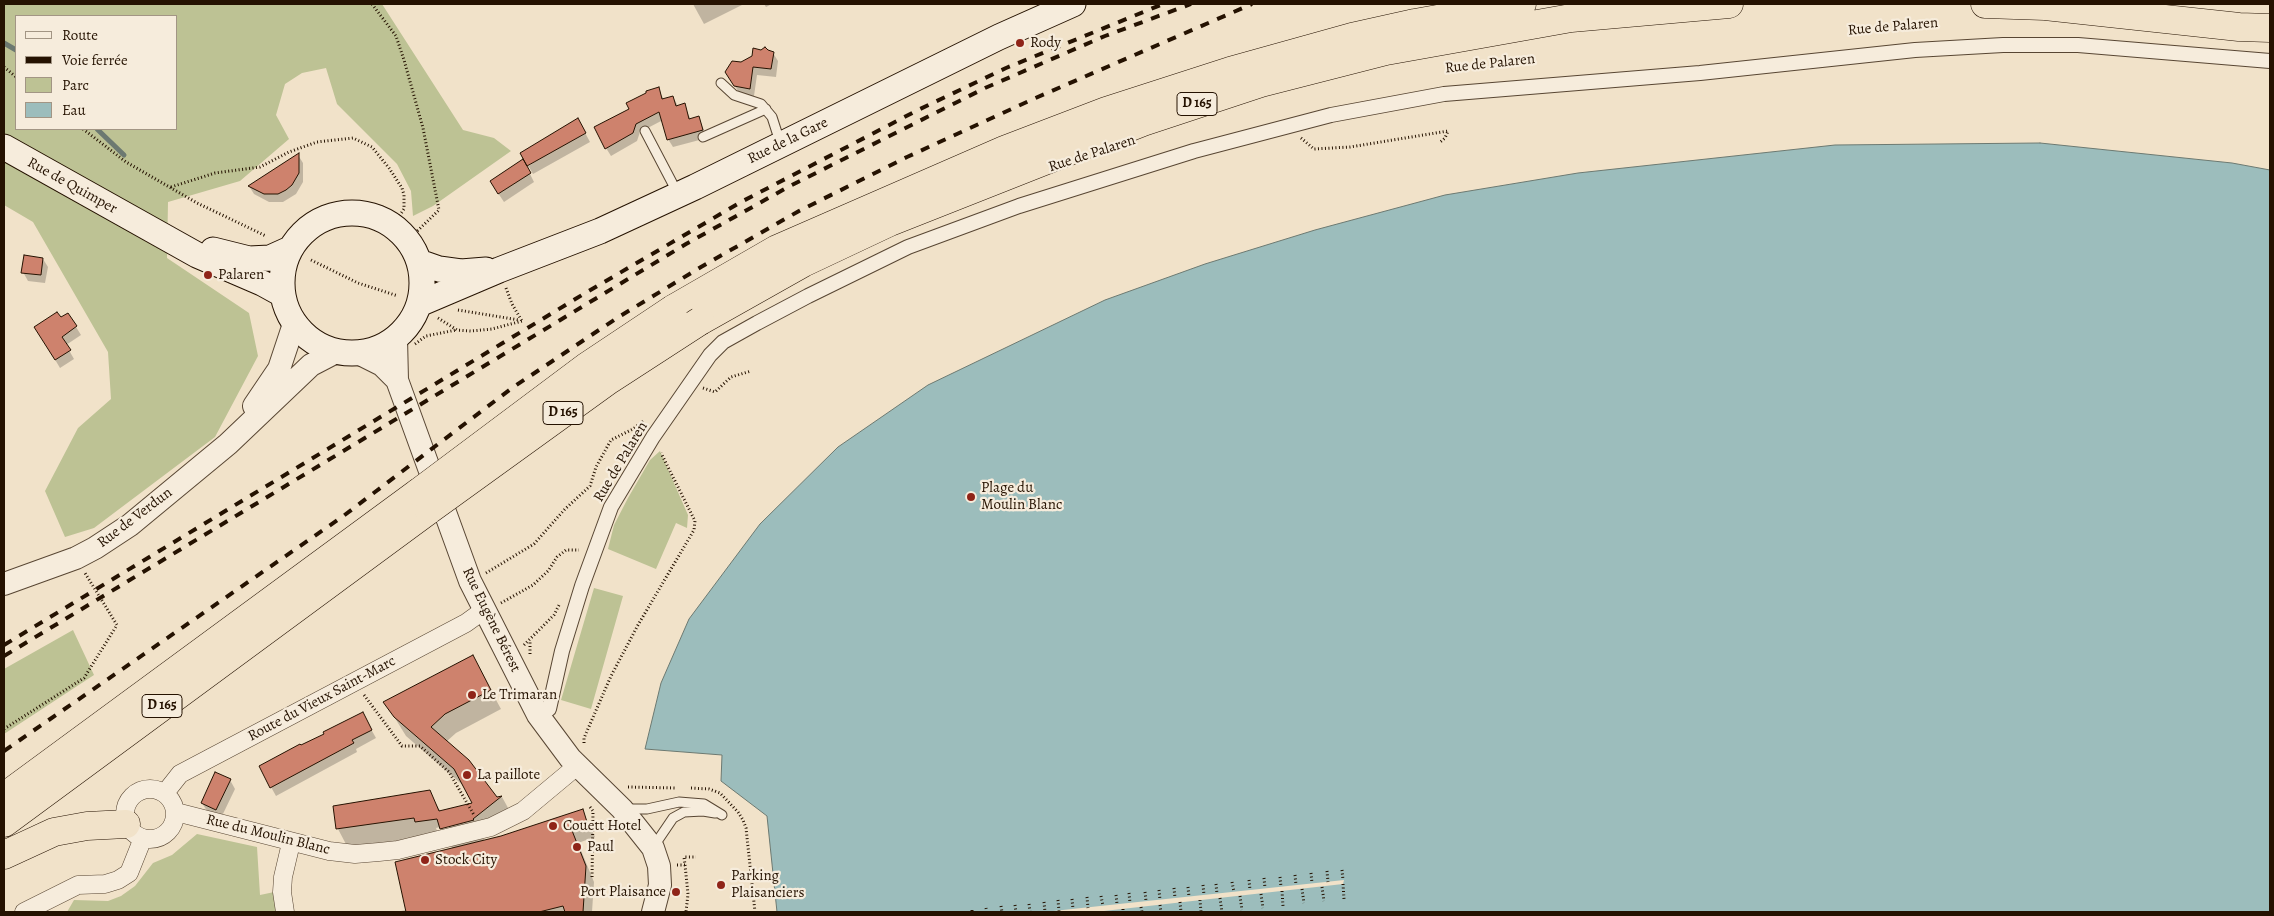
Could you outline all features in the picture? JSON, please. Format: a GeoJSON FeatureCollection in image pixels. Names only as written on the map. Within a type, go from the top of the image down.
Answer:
{"type":"FeatureCollection","features":[{"type":"Feature","properties":{"kind":"highway","name":"D 165"},"geometry":{"type":"LineString","coordinates":[[424,501],[586,368],[673,309],[777,248],[1004,150],[1106,112],[1230,71],[1352,37],[1415,23],[1522,4]]}},
{"type":"Feature","properties":{"kind":"highway","name":"D 165"},"geometry":{"type":"LineString","coordinates":[[4,823],[315,581],[424,501],[700,321],[803,262],[890,222],[1143,122],[1261,83],[1386,51],[1542,23],[1580,17],[1729,4]]}},
{"type":"Feature","properties":{"kind":"highway"},"geometry":{"type":"LineString","coordinates":[[1985,4],[2045,6],[2240,27],[2270,28]]}},
{"type":"Feature","properties":{"kind":"highway","name":"D 165"},"geometry":{"type":"LineString","coordinates":[[4,796],[315,581]]}},
{"type":"Feature","properties":{"kind":"highway"},"geometry":{"type":"LineString","coordinates":[[4,855],[54,832],[87,826],[134,831]]}},
{"type":"Feature","properties":{"kind":"main road","name":"Rue de la Gare"},"geometry":{"type":"LineString","coordinates":[[411,303],[501,277],[679,195],[999,37],[1073,4]]}},
{"type":"Feature","properties":{"kind":"main road","name":"Rue de Quimper"},"geometry":{"type":"LineString","coordinates":[[4,147],[197,254],[282,294]]}},
{"type":"Feature","properties":{"kind":"main road"},"geometry":{"type":"LineString","coordinates":[[344,214],[372,216],[401,233],[419,262],[422,280],[411,303],[410,322],[396,338],[381,347],[347,352],[323,347],[301,332],[294,324],[282,294],[283,271],[300,254],[308,229],[319,222],[344,214]]}},
{"type":"Feature","properties":{"kind":"main road","name":"Rue de Quimper"},"geometry":{"type":"LineString","coordinates":[[141,224],[223,254],[270,258],[300,254]]}},
{"type":"Feature","properties":{"kind":"main road","name":"Rue de la Gare"},"geometry":{"type":"LineString","coordinates":[[419,262],[439,269],[501,277]]}},
{"type":"Feature","properties":{"kind":"street","name":"Rue de Palaren"},"geometry":{"type":"LineString","coordinates":[[549,709],[551,693],[582,586],[611,507],[653,437],[710,356],[723,342],[808,296],[908,247],[1019,206],[1137,168],[1284,126],[1331,115],[1444,94],[1700,73],[1915,50],[2002,45],[2078,45],[2270,61]]}},
{"type":"Feature","properties":{"kind":"street","name":"Rue de Verdun"},"geometry":{"type":"LineString","coordinates":[[228,444],[279,370],[294,324]]}},
{"type":"Feature","properties":{"kind":"street","name":"Rue Eugène Bérest"},"geometry":{"type":"LineString","coordinates":[[396,338],[397,371],[470,581],[484,610],[519,656],[538,715],[581,757],[653,848],[659,866],[660,886],[653,912]]}},
{"type":"Feature","properties":{"kind":"street","name":"Rue de Verdun"},"geometry":{"type":"LineString","coordinates":[[4,584],[76,558],[130,525],[228,444],[311,365],[347,352]]}},
{"type":"Feature","properties":{"kind":"street","name":"Rue Eugène Bérest"},"geometry":{"type":"LineString","coordinates":[[347,352],[397,371]]}},
{"type":"Feature","properties":{"kind":"street","name":"Route du Vieux Saint-Marc"},"geometry":{"type":"LineString","coordinates":[[165,793],[180,774],[466,623],[484,610]]}},
{"type":"Feature","properties":{"kind":"street","name":"Rue du Moulin Blanc"},"geometry":{"type":"LineString","coordinates":[[176,812],[291,843],[329,851],[355,854],[398,850],[482,829],[518,814],[581,757]]}},
{"type":"Feature","properties":{"kind":"street"},"geometry":{"type":"LineString","coordinates":[[24,912],[78,885],[106,884],[129,873],[132,867],[134,831],[125,809],[131,798],[138,792],[148,789],[165,793],[171,799],[176,812],[175,820],[170,830],[164,836],[153,840],[134,831]]}},
{"type":"Feature","properties":{"kind":"street"},"geometry":{"type":"LineString","coordinates":[[285,912],[282,892],[283,877],[291,843]]}},
{"type":"Feature","properties":{"kind":"lane"},"geometry":{"type":"LineString","coordinates":[[721,83],[734,95],[761,104],[766,109],[772,117],[781,145]]}},
{"type":"Feature","properties":{"kind":"lane"},"geometry":{"type":"LineString","coordinates":[[703,137],[766,109]]}},
{"type":"Feature","properties":{"kind":"lane"},"geometry":{"type":"LineString","coordinates":[[645,131],[679,195]]}},
{"type":"Feature","properties":{"kind":"lane"},"geometry":{"type":"LineString","coordinates":[[622,809],[646,809],[679,802],[704,804],[722,815],[703,811],[684,812],[673,818],[653,848]]}},
{"type":"Feature","properties":{"kind":"path"},"geometry":{"type":"LineString","coordinates":[[372,4],[396,36],[404,60],[423,128],[439,210],[401,233]]}},
{"type":"Feature","properties":{"kind":"path"},"geometry":{"type":"LineString","coordinates":[[4,67],[15,76]]}},
{"type":"Feature","properties":{"kind":"path"},"geometry":{"type":"LineString","coordinates":[[1284,126],[1314,149],[1350,147],[1448,131],[1445,138],[1439,143]]}},
{"type":"Feature","properties":{"kind":"path"},"geometry":{"type":"LineString","coordinates":[[84,130],[126,162],[197,203],[266,236]]}},
{"type":"Feature","properties":{"kind":"path"},"geometry":{"type":"LineString","coordinates":[[171,188],[215,173],[260,167],[289,152],[317,142],[353,138],[372,147],[389,168],[404,195],[401,233]]}},
{"type":"Feature","properties":{"kind":"path"},"geometry":{"type":"LineString","coordinates":[[300,254],[358,283],[411,303],[441,319],[456,330]]}},
{"type":"Feature","properties":{"kind":"path"},"geometry":{"type":"LineString","coordinates":[[501,277],[512,304],[522,321]]}},
{"type":"Feature","properties":{"kind":"path"},"geometry":{"type":"LineString","coordinates":[[455,309],[522,321]]}},
{"type":"Feature","properties":{"kind":"path"},"geometry":{"type":"LineString","coordinates":[[397,371],[426,336],[456,330],[492,329],[522,321]]}},
{"type":"Feature","properties":{"kind":"path"},"geometry":{"type":"LineString","coordinates":[[706,389],[715,392],[731,377],[750,372]]}},
{"type":"Feature","properties":{"kind":"path"},"geometry":{"type":"LineString","coordinates":[[470,581],[500,566],[534,544],[565,508],[590,486],[596,467],[611,440],[621,433],[633,429],[647,418]]}},
{"type":"Feature","properties":{"kind":"path"},"geometry":{"type":"LineString","coordinates":[[581,757],[584,738],[611,676],[694,530],[695,521],[653,437]]}},
{"type":"Feature","properties":{"kind":"path"},"geometry":{"type":"LineString","coordinates":[[484,610],[512,599],[533,585],[548,571],[557,557],[566,550],[576,549],[594,554]]}},
{"type":"Feature","properties":{"kind":"path"},"geometry":{"type":"LineString","coordinates":[[4,729],[84,678],[108,636],[117,626],[76,558]]}},
{"type":"Feature","properties":{"kind":"path"},"geometry":{"type":"LineString","coordinates":[[519,656],[530,640],[554,615],[565,594],[582,586]]}},
{"type":"Feature","properties":{"kind":"path"},"geometry":{"type":"LineString","coordinates":[[519,656],[530,640]]}},
{"type":"Feature","properties":{"kind":"path"},"geometry":{"type":"LineString","coordinates":[[355,682],[402,746],[420,746],[449,772],[482,829]]}},
{"type":"Feature","properties":{"kind":"path"},"geometry":{"type":"LineString","coordinates":[[592,878],[593,811]]}},
{"type":"Feature","properties":{"kind":"path"},"geometry":{"type":"LineString","coordinates":[[684,865],[688,894],[686,912]]}},
{"type":"Feature","properties":{"kind":"path"},"geometry":{"type":"LineString","coordinates":[[1342,870],[1344,899]]}},
{"type":"Feature","properties":{"kind":"path"},"geometry":{"type":"LineString","coordinates":[[1326,872],[1328,882]]}},
{"type":"Feature","properties":{"kind":"path"},"geometry":{"type":"LineString","coordinates":[[1311,873],[1312,883]]}},
{"type":"Feature","properties":{"kind":"path"},"geometry":{"type":"LineString","coordinates":[[1295,875],[1296,885]]}},
{"type":"Feature","properties":{"kind":"path"},"geometry":{"type":"LineString","coordinates":[[1280,877],[1281,887]]}},
{"type":"Feature","properties":{"kind":"path"},"geometry":{"type":"LineString","coordinates":[[1264,878],[1265,888]]}},
{"type":"Feature","properties":{"kind":"path"},"geometry":{"type":"LineString","coordinates":[[1249,880],[1250,890]]}},
{"type":"Feature","properties":{"kind":"path"},"geometry":{"type":"LineString","coordinates":[[1232,882],[1234,892]]}},
{"type":"Feature","properties":{"kind":"path"},"geometry":{"type":"LineString","coordinates":[[1216,884],[1217,894]]}},
{"type":"Feature","properties":{"kind":"path"},"geometry":{"type":"LineString","coordinates":[[1203,885],[1204,895]]}},
{"type":"Feature","properties":{"kind":"path"},"geometry":{"type":"LineString","coordinates":[[1188,887],[1190,897]]}},
{"type":"Feature","properties":{"kind":"path"},"geometry":{"type":"LineString","coordinates":[[1322,887],[1324,901]]}},
{"type":"Feature","properties":{"kind":"path"},"geometry":{"type":"LineString","coordinates":[[1174,888],[1175,898]]}},
{"type":"Feature","properties":{"kind":"path"},"geometry":{"type":"LineString","coordinates":[[1302,889],[1304,903]]}},
{"type":"Feature","properties":{"kind":"path"},"geometry":{"type":"LineString","coordinates":[[1159,890],[1160,900]]}},
{"type":"Feature","properties":{"kind":"path"},"geometry":{"type":"LineString","coordinates":[[1282,891],[1283,906]]}},
{"type":"Feature","properties":{"kind":"path"},"geometry":{"type":"LineString","coordinates":[[1145,892],[1146,901]]}},
{"type":"Feature","properties":{"kind":"path"},"geometry":{"type":"LineString","coordinates":[[1129,893],[1130,903]]}},
{"type":"Feature","properties":{"kind":"path"},"geometry":{"type":"LineString","coordinates":[[1261,894],[1263,908]]}},
{"type":"Feature","properties":{"kind":"path"},"geometry":{"type":"LineString","coordinates":[[1116,895],[1117,904]]}},
{"type":"Feature","properties":{"kind":"path"},"geometry":{"type":"LineString","coordinates":[[1102,896],[1103,906]]}},
{"type":"Feature","properties":{"kind":"path"},"geometry":{"type":"LineString","coordinates":[[1240,896],[1242,910]]}},
{"type":"Feature","properties":{"kind":"path"},"geometry":{"type":"LineString","coordinates":[[1087,897],[1088,908]]}},
{"type":"Feature","properties":{"kind":"path"},"geometry":{"type":"LineString","coordinates":[[1220,898],[1222,912]]}},
{"type":"Feature","properties":{"kind":"path"},"geometry":{"type":"LineString","coordinates":[[1072,899],[1073,909]]}},
{"type":"Feature","properties":{"kind":"path"},"geometry":{"type":"LineString","coordinates":[[1058,900],[1059,911]]}},
{"type":"Feature","properties":{"kind":"path"},"geometry":{"type":"LineString","coordinates":[[1200,900],[1201,912]]}},
{"type":"Feature","properties":{"kind":"path"},"geometry":{"type":"LineString","coordinates":[[1044,902],[1045,912]]}},
{"type":"Feature","properties":{"kind":"path"},"geometry":{"type":"LineString","coordinates":[[1180,902],[1181,912]]}},
{"type":"Feature","properties":{"kind":"path"},"geometry":{"type":"LineString","coordinates":[[1029,904],[1030,912]]}},
{"type":"Feature","properties":{"kind":"path"},"geometry":{"type":"LineString","coordinates":[[1015,905],[1016,912]]}},
{"type":"Feature","properties":{"kind":"path"},"geometry":{"type":"LineString","coordinates":[[1160,905],[1161,912]]}},
{"type":"Feature","properties":{"kind":"path"},"geometry":{"type":"LineString","coordinates":[[1001,906],[1002,912]]}},
{"type":"Feature","properties":{"kind":"path"},"geometry":{"type":"LineString","coordinates":[[1141,907],[1142,912]]}},
{"type":"Feature","properties":{"kind":"green space"},"geometry":{"type":"Polygon","coordinates":[[[4,4],[382,4],[463,130],[494,138],[511,151],[433,206],[413,216],[411,191],[397,164],[337,104],[326,68],[302,73],[285,84],[276,115],[289,139],[240,181],[168,202],[167,258],[249,313],[258,356],[215,437],[94,528],[65,537],[45,491],[78,428],[111,399],[108,352],[33,222],[4,205],[4,4]]]}},
{"type":"Feature","properties":{"kind":"green space"},"geometry":{"type":"Polygon","coordinates":[[[660,451],[688,515],[687,528],[676,523],[656,569],[608,549],[614,525],[628,498],[650,460],[660,451]]]}},
{"type":"Feature","properties":{"kind":"green space"},"geometry":{"type":"Polygon","coordinates":[[[594,588],[623,596],[591,709],[561,700],[594,588]]]}},
{"type":"Feature","properties":{"kind":"green space"},"geometry":{"type":"Polygon","coordinates":[[[73,630],[94,675],[4,734],[4,669],[73,630]]]}},
{"type":"Feature","properties":{"kind":"green space"},"geometry":{"type":"Polygon","coordinates":[[[197,834],[257,847],[260,895],[279,891],[281,912],[67,912],[74,900],[108,901],[121,896],[135,886],[153,863],[172,855],[197,834]]]}},
{"type":"Feature","properties":{"kind":"water"},"geometry":{"type":"Polygon","coordinates":[[[2040,143],[2232,163],[2270,170],[2270,912],[777,912],[767,816],[721,781],[722,755],[645,749],[661,683],[689,619],[760,524],[838,447],[928,385],[1105,300],[1205,264],[1315,230],[1445,195],[1578,173],[1835,145],[2040,143]]]}},
{"type":"Feature","properties":{"kind":"pier"},"geometry":{"type":"Polygon","coordinates":[[[1344,880],[1343,884],[1104,911],[1044,912],[1344,880]]]}},
{"type":"Feature","properties":{"kind":"building"},"geometry":{"type":"Polygon","coordinates":[[[765,47],[774,52],[771,69],[753,67],[750,89],[734,86],[725,72],[732,61],[741,62],[752,56],[753,48],[761,50],[765,47]]]}},
{"type":"Feature","properties":{"kind":"building"},"geometry":{"type":"Polygon","coordinates":[[[659,87],[662,99],[673,96],[676,106],[685,103],[689,119],[699,116],[703,130],[667,140],[659,112],[636,124],[633,133],[605,149],[594,127],[629,109],[626,103],[646,93],[646,91],[659,87]]]}},
{"type":"Feature","properties":{"kind":"building"},"geometry":{"type":"Polygon","coordinates":[[[578,118],[586,133],[527,166],[520,153],[578,118]]]}},
{"type":"Feature","properties":{"kind":"building"},"geometry":{"type":"Polygon","coordinates":[[[299,153],[299,173],[292,185],[286,190],[278,194],[264,194],[248,186],[299,153]]]}},
{"type":"Feature","properties":{"kind":"building"},"geometry":{"type":"Polygon","coordinates":[[[523,159],[531,173],[498,194],[490,181],[523,159]]]}},
{"type":"Feature","properties":{"kind":"building"},"geometry":{"type":"Polygon","coordinates":[[[24,255],[43,258],[41,275],[21,273],[24,255]]]}},
{"type":"Feature","properties":{"kind":"building"},"geometry":{"type":"Polygon","coordinates":[[[57,312],[61,317],[68,313],[77,326],[62,337],[71,350],[55,360],[34,327],[57,312]]]}},
{"type":"Feature","properties":{"kind":"building"},"geometry":{"type":"Polygon","coordinates":[[[473,655],[491,690],[445,714],[431,727],[469,760],[497,797],[502,796],[474,820],[440,829],[437,819],[415,822],[414,818],[336,829],[333,806],[430,790],[439,811],[472,803],[454,769],[394,717],[383,702],[473,655]]]}},
{"type":"Feature","properties":{"kind":"building"},"geometry":{"type":"Polygon","coordinates":[[[363,712],[372,730],[352,740],[354,743],[270,788],[259,766],[300,744],[324,734],[323,732],[363,712]]]}},
{"type":"Feature","properties":{"kind":"building"},"geometry":{"type":"Polygon","coordinates":[[[215,772],[231,779],[216,810],[201,803],[215,772]]]}},
{"type":"Feature","properties":{"kind":"building"},"geometry":{"type":"Polygon","coordinates":[[[583,809],[587,822],[571,828],[586,866],[583,912],[565,912],[563,906],[539,912],[406,912],[395,862],[501,836],[583,809]]]}},
{"type":"Feature","properties":{"kind":"waterway"},"geometry":{"type":"LineString","coordinates":[[4,43],[15,49]]}},
{"type":"Feature","properties":{"kind":"waterway"},"geometry":{"type":"LineString","coordinates":[[98,130],[124,155]]}},
{"type":"Feature","properties":{"kind":"railway"},"geometry":{"type":"LineString","coordinates":[[4,645],[582,295],[741,202],[918,110],[1006,68],[1163,4]]}},
{"type":"Feature","properties":{"kind":"railway"},"geometry":{"type":"LineString","coordinates":[[4,656],[686,244],[790,186],[985,88],[1105,36],[1191,4]]}},
{"type":"Feature","properties":{"kind":"railway"},"geometry":{"type":"LineString","coordinates":[[4,751],[342,517],[512,388],[617,318],[701,267],[799,211],[907,157],[1031,100],[1252,4]]}},
{"type":"Feature","properties":{"kind":"place","name":"Rody"},"geometry":{"type":"Point","coordinates":[1020,43]}},
{"type":"Feature","properties":{"kind":"place","name":"Palaren"},"geometry":{"type":"Point","coordinates":[208,275]}},
{"type":"Feature","properties":{"kind":"place","name":"Plage du Moulin Blanc"},"geometry":{"type":"Point","coordinates":[971,497]}},
{"type":"Feature","properties":{"kind":"place","name":"Le Trimaran"},"geometry":{"type":"Point","coordinates":[472,695]}},
{"type":"Feature","properties":{"kind":"place","name":"La paillote"},"geometry":{"type":"Point","coordinates":[467,775]}},
{"type":"Feature","properties":{"kind":"place","name":"Couett Hotel"},"geometry":{"type":"Point","coordinates":[553,826]}},
{"type":"Feature","properties":{"kind":"place","name":"Paul"},"geometry":{"type":"Point","coordinates":[577,847]}},
{"type":"Feature","properties":{"kind":"place","name":"Stock City"},"geometry":{"type":"Point","coordinates":[425,860]}},
{"type":"Feature","properties":{"kind":"place","name":"Parking Plaisanciers"},"geometry":{"type":"Point","coordinates":[721,885]}},
{"type":"Feature","properties":{"kind":"place","name":"Port Plaisance"},"geometry":{"type":"Point","coordinates":[676,892]}}]}
